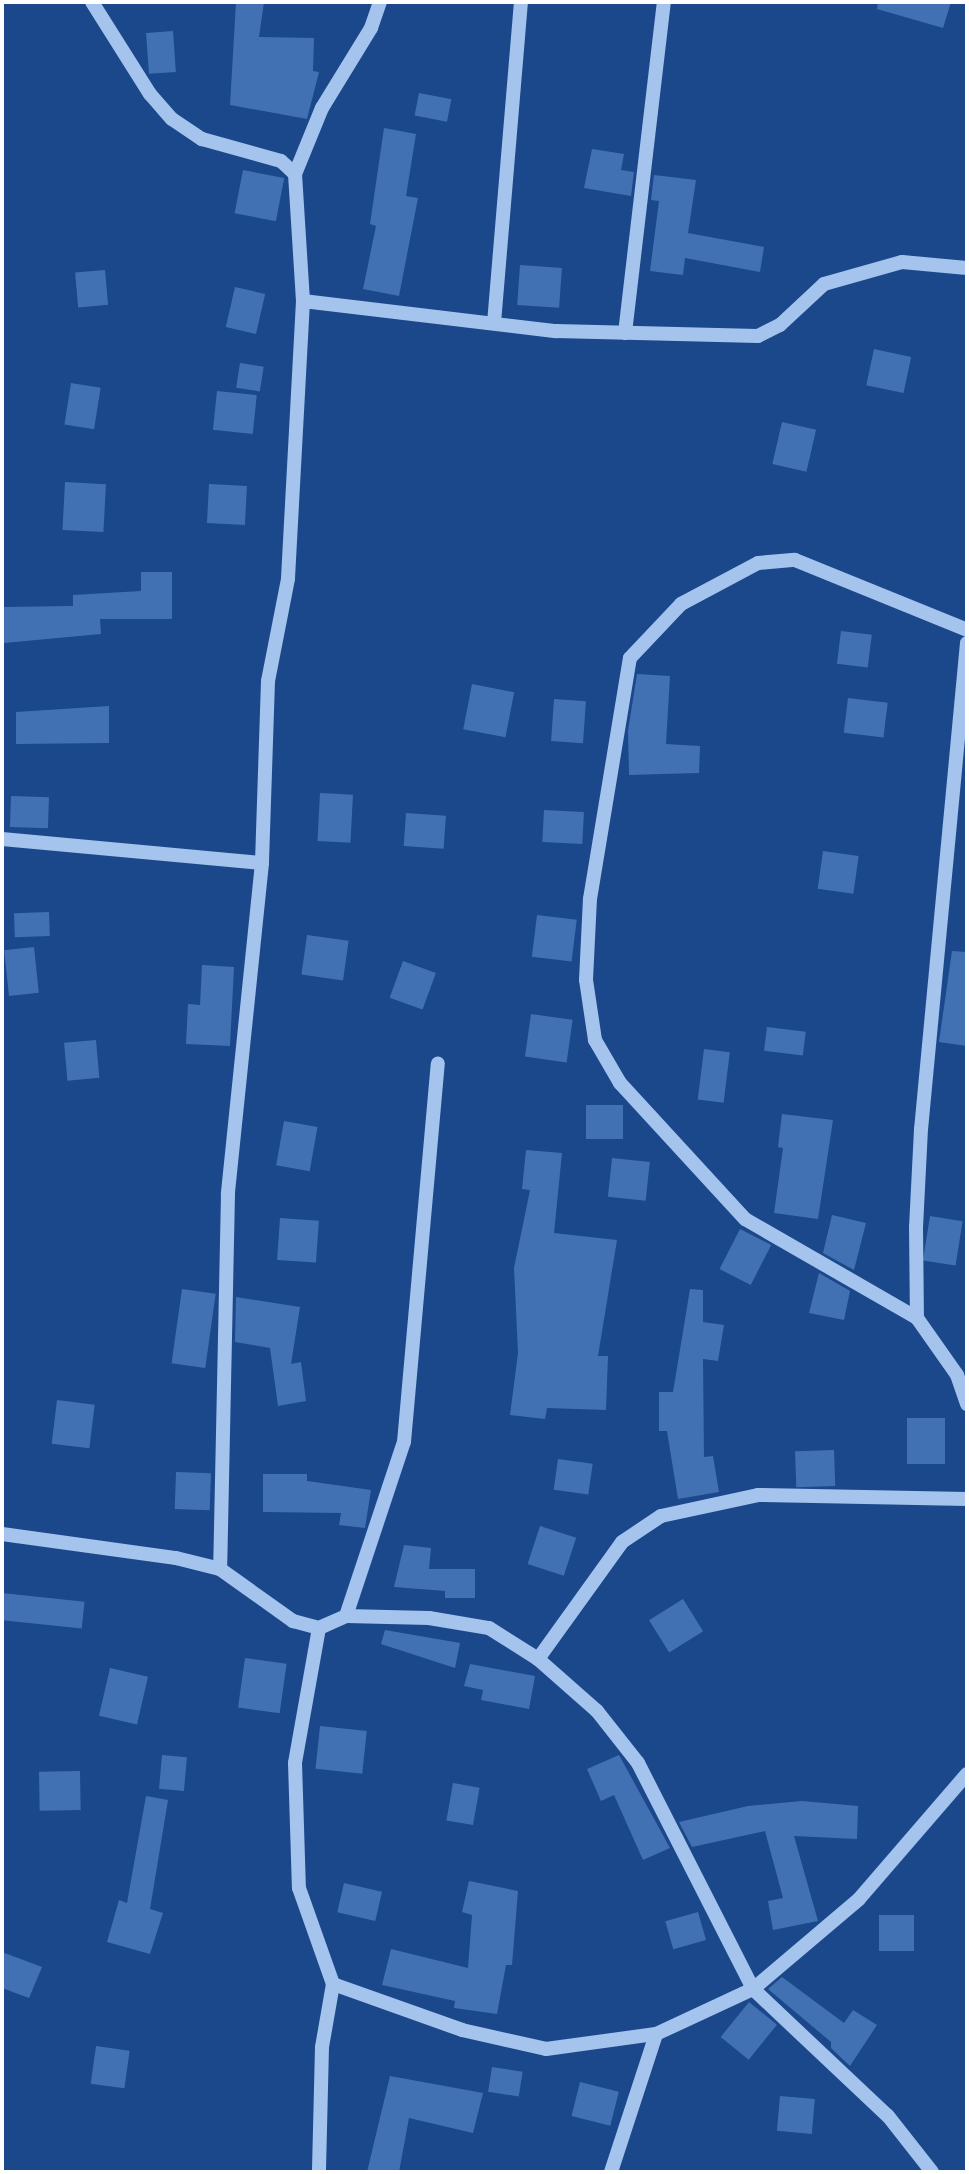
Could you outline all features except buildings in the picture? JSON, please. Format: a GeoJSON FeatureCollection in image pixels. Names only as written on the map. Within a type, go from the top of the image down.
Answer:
{"type":"FeatureCollection","features":[{"type":"Feature","properties":{"kind":"street"},"geometry":{"type":"LineString","coordinates":[[220,1569],[228,1194],[262,863],[268,681],[288,579],[303,301],[295,174],[322,108],[371,28],[380,2]]}},
{"type":"Feature","properties":{"kind":"street"},"geometry":{"type":"LineString","coordinates":[[494,323],[521,2]]}},
{"type":"Feature","properties":{"kind":"street"},"geometry":{"type":"LineString","coordinates":[[625,333],[664,2]]}},
{"type":"Feature","properties":{"kind":"street"},"geometry":{"type":"LineString","coordinates":[[95,4],[150,94],[172,119],[202,139],[281,161],[295,174]]}},
{"type":"Feature","properties":{"kind":"street"},"geometry":{"type":"LineString","coordinates":[[303,301],[494,323],[625,333],[758,336],[780,325],[799,302],[824,284],[902,262],[967,268]]}},
{"type":"Feature","properties":{"kind":"street"},"geometry":{"type":"LineString","coordinates":[[967,630],[795,560],[758,563],[681,604],[630,658],[590,899],[586,980],[595,1040],[620,1083],[745,1219],[917,1318],[957,1375],[967,1404]]}},
{"type":"Feature","properties":{"kind":"street"},"geometry":{"type":"LineString","coordinates":[[917,1318],[921,1129],[967,643]]}},
{"type":"Feature","properties":{"kind":"street"},"geometry":{"type":"LineString","coordinates":[[2,839],[262,863]]}},
{"type":"Feature","properties":{"kind":"street"},"geometry":{"type":"LineString","coordinates":[[346,1616],[404,1442],[438,1064]]}},
{"type":"Feature","properties":{"kind":"street"},"geometry":{"type":"LineString","coordinates":[[538,1659],[622,1542],[661,1516],[758,1495],[967,1499]]}},
{"type":"Feature","properties":{"kind":"street"},"geometry":{"type":"LineString","coordinates":[[2,1534],[176,1558],[220,1569],[293,1621],[319,1628],[346,1616],[429,1618],[489,1628],[538,1659],[597,1711],[638,1763],[753,1989],[888,2116],[932,2172]]}},
{"type":"Feature","properties":{"kind":"street"},"geometry":{"type":"LineString","coordinates":[[319,1628],[295,1763],[299,1888],[333,1984],[322,2047],[319,2172]]}},
{"type":"Feature","properties":{"kind":"street"},"geometry":{"type":"LineString","coordinates":[[333,1984],[462,2030],[546,2049],[656,2034],[753,1989],[859,1899],[967,1774]]}},
{"type":"Feature","properties":{"kind":"street"},"geometry":{"type":"LineString","coordinates":[[611,2172],[656,2034]]}}]}
